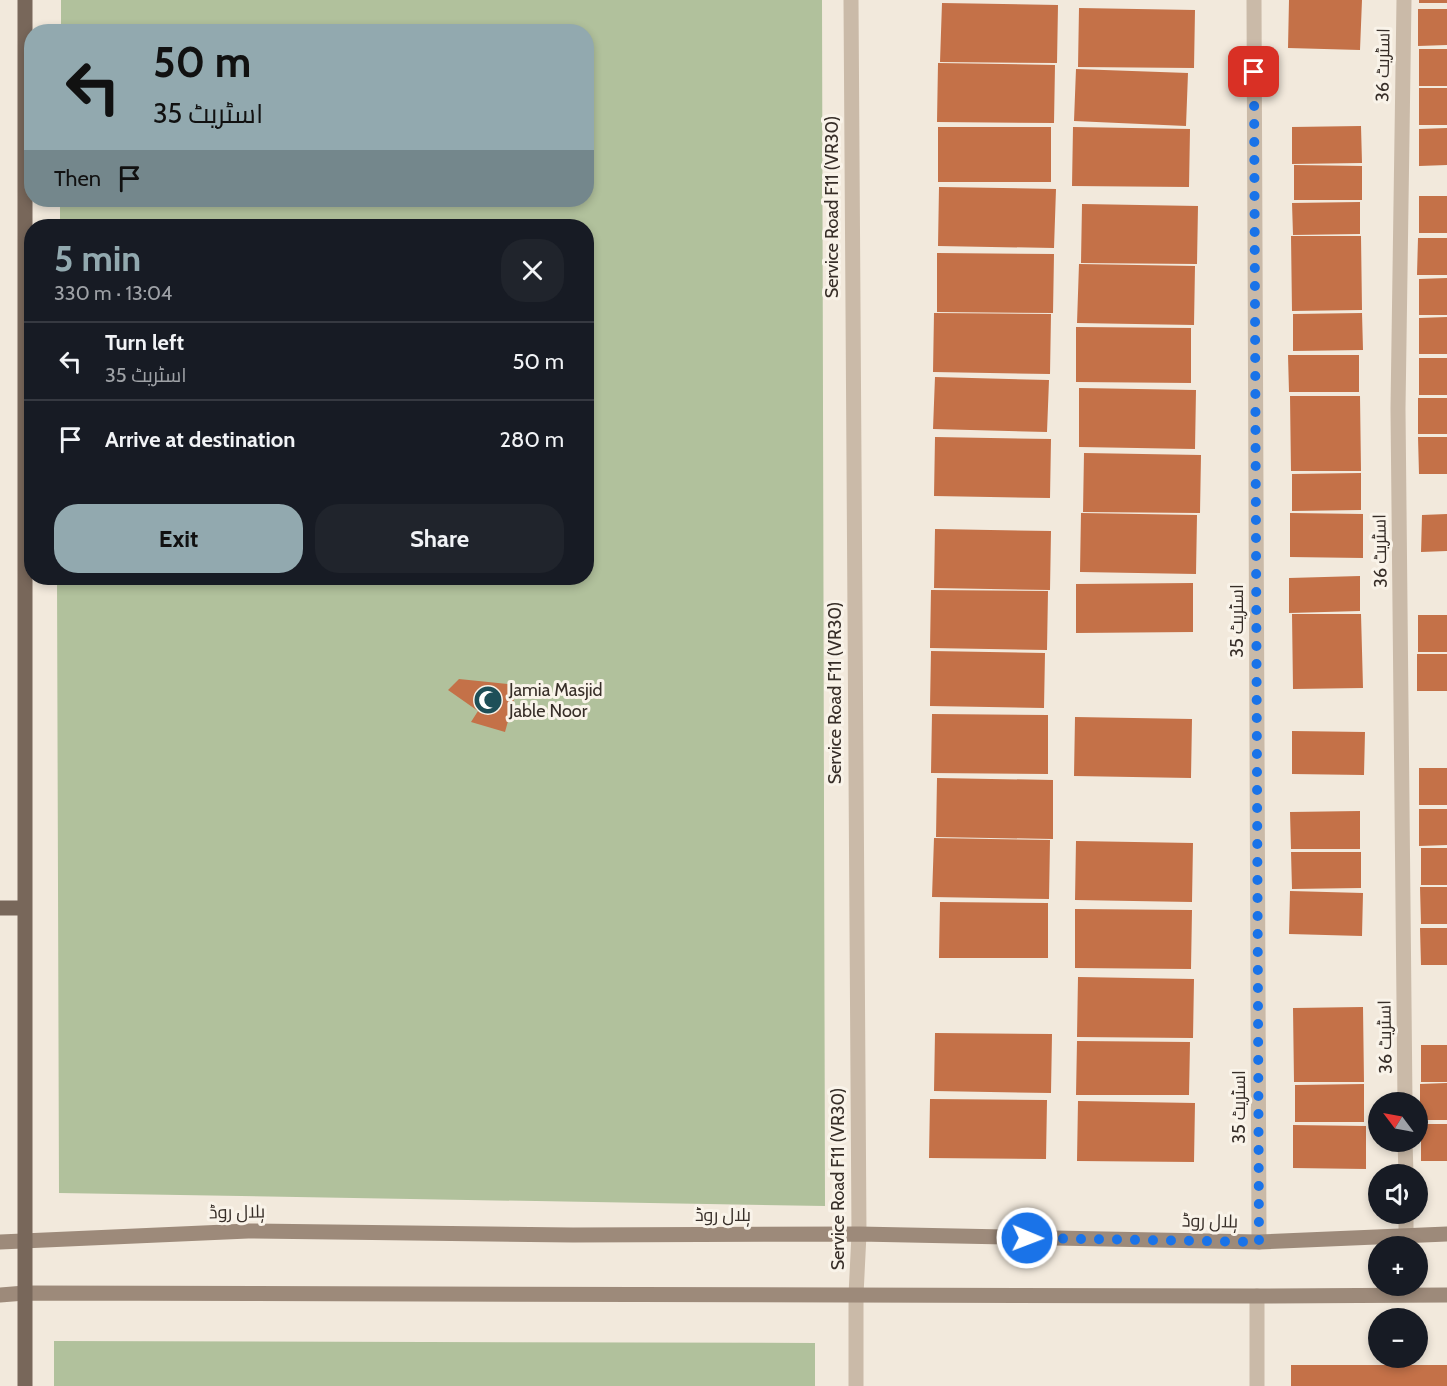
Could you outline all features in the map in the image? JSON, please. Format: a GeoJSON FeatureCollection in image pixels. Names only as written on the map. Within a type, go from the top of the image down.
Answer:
{"type":"FeatureCollection","features":[{"type":"Feature","properties":{"kind":"main road"},"geometry":{"type":"LineString","coordinates":[[25,0],[25,24]]}},
{"type":"Feature","properties":{"kind":"main road"},"geometry":{"type":"LineString","coordinates":[[24,585],[25,1386]]}},
{"type":"Feature","properties":{"kind":"main road"},"geometry":{"type":"LineString","coordinates":[[0,908],[24,908]]}},
{"type":"Feature","properties":{"kind":"street","name":"Service Road F11 (VR30)"},"geometry":{"type":"LineString","coordinates":[[851,0],[859,1234],[856,1386]]}},
{"type":"Feature","properties":{"kind":"street","name":"اسٹریٹ 35"},"geometry":{"type":"LineString","coordinates":[[1254,0],[1259,1242]]}},
{"type":"Feature","properties":{"kind":"street","name":"اسٹریٹ 36"},"geometry":{"type":"LineString","coordinates":[[1404,0],[1398,420],[1405,1092]]}},
{"type":"Feature","properties":{"kind":"street"},"geometry":{"type":"LineString","coordinates":[[1406,1224],[1406,1235]]}},
{"type":"Feature","properties":{"kind":"street","name":"ہلال روڈ"},"geometry":{"type":"LineString","coordinates":[[0,1242],[26,1239],[248,1231],[859,1234],[1259,1242],[1447,1234]]}},
{"type":"Feature","properties":{"kind":"street"},"geometry":{"type":"LineString","coordinates":[[0,1295],[25,1293],[1447,1295]]}},
{"type":"Feature","properties":{"kind":"street"},"geometry":{"type":"LineString","coordinates":[[1257,1296],[1257,1386]]}},
{"type":"Feature","properties":{"kind":"green space"},"geometry":{"type":"Polygon","coordinates":[[[61,0],[822,0],[825,1206],[59,1193],[57,585],[594,585],[594,219],[60,219],[60,207],[594,207],[594,24],[61,24],[61,0]]]}},
{"type":"Feature","properties":{"kind":"green space"},"geometry":{"type":"Polygon","coordinates":[[[54,1341],[815,1343],[815,1386],[54,1386],[54,1341]]]}},
{"type":"Feature","properties":{"kind":"building"},"geometry":{"type":"Polygon","coordinates":[[[1289,0],[1362,0],[1360,50],[1288,48],[1289,0]]]}},
{"type":"Feature","properties":{"kind":"building"},"geometry":{"type":"Polygon","coordinates":[[[1419,0],[1447,0],[1447,3],[1419,3],[1419,0]]]}},
{"type":"Feature","properties":{"kind":"building"},"geometry":{"type":"Polygon","coordinates":[[[942,3],[1058,5],[1057,63],[940,62],[942,3]]]}},
{"type":"Feature","properties":{"kind":"building"},"geometry":{"type":"Polygon","coordinates":[[[1079,8],[1195,10],[1194,68],[1078,67],[1079,8]]]}},
{"type":"Feature","properties":{"kind":"building"},"geometry":{"type":"Polygon","coordinates":[[[1418,9],[1447,9],[1447,45],[1418,46],[1418,9]]]}},
{"type":"Feature","properties":{"kind":"building"},"geometry":{"type":"Polygon","coordinates":[[[1419,49],[1447,49],[1447,86],[1419,86],[1419,49]]]}},
{"type":"Feature","properties":{"kind":"building"},"geometry":{"type":"Polygon","coordinates":[[[938,63],[1055,65],[1054,123],[937,122],[938,63]]]}},
{"type":"Feature","properties":{"kind":"building"},"geometry":{"type":"Polygon","coordinates":[[[1076,69],[1188,73],[1186,126],[1074,121],[1076,69]]]}},
{"type":"Feature","properties":{"kind":"building"},"geometry":{"type":"Polygon","coordinates":[[[1419,88],[1447,88],[1447,125],[1419,125],[1419,88]]]}},
{"type":"Feature","properties":{"kind":"building"},"geometry":{"type":"Polygon","coordinates":[[[1361,126],[1362,163],[1292,164],[1292,127],[1361,126]]]}},
{"type":"Feature","properties":{"kind":"building"},"geometry":{"type":"Polygon","coordinates":[[[938,127],[1051,127],[1051,182],[938,182],[938,127]]]}},
{"type":"Feature","properties":{"kind":"building"},"geometry":{"type":"Polygon","coordinates":[[[1073,127],[1190,129],[1189,187],[1072,186],[1073,127]]]}},
{"type":"Feature","properties":{"kind":"building"},"geometry":{"type":"Polygon","coordinates":[[[1447,128],[1447,165],[1419,166],[1419,129],[1447,128]]]}},
{"type":"Feature","properties":{"kind":"building"},"geometry":{"type":"Polygon","coordinates":[[[1294,165],[1362,166],[1362,200],[1294,200],[1294,165]]]}},
{"type":"Feature","properties":{"kind":"building"},"geometry":{"type":"Polygon","coordinates":[[[939,187],[1056,189],[1054,248],[938,246],[939,187]]]}},
{"type":"Feature","properties":{"kind":"building"},"geometry":{"type":"Polygon","coordinates":[[[1419,196],[1447,196],[1447,233],[1419,233],[1419,196]]]}},
{"type":"Feature","properties":{"kind":"building"},"geometry":{"type":"Polygon","coordinates":[[[1360,202],[1360,234],[1293,235],[1292,203],[1360,202]]]}},
{"type":"Feature","properties":{"kind":"building"},"geometry":{"type":"Polygon","coordinates":[[[1082,204],[1198,206],[1197,264],[1081,263],[1082,204]]]}},
{"type":"Feature","properties":{"kind":"building"},"geometry":{"type":"Polygon","coordinates":[[[1291,236],[1361,236],[1362,310],[1292,311],[1291,236]]]}},
{"type":"Feature","properties":{"kind":"building"},"geometry":{"type":"Polygon","coordinates":[[[1418,238],[1447,238],[1447,275],[1417,275],[1418,238]]]}},
{"type":"Feature","properties":{"kind":"building"},"geometry":{"type":"Polygon","coordinates":[[[937,253],[1054,254],[1053,313],[937,312],[937,253]]]}},
{"type":"Feature","properties":{"kind":"building"},"geometry":{"type":"Polygon","coordinates":[[[1079,264],[1195,266],[1194,325],[1077,323],[1079,264]]]}},
{"type":"Feature","properties":{"kind":"building"},"geometry":{"type":"Polygon","coordinates":[[[1447,278],[1447,315],[1419,315],[1419,279],[1447,278]]]}},
{"type":"Feature","properties":{"kind":"building"},"geometry":{"type":"Polygon","coordinates":[[[934,313],[1051,314],[1050,374],[933,372],[934,313]]]}},
{"type":"Feature","properties":{"kind":"building"},"geometry":{"type":"Polygon","coordinates":[[[1362,313],[1363,350],[1293,351],[1293,314],[1362,313]]]}},
{"type":"Feature","properties":{"kind":"building"},"geometry":{"type":"Polygon","coordinates":[[[1447,317],[1447,354],[1419,354],[1419,318],[1447,317]]]}},
{"type":"Feature","properties":{"kind":"building"},"geometry":{"type":"Polygon","coordinates":[[[1076,327],[1191,328],[1191,383],[1076,382],[1076,327]]]}},
{"type":"Feature","properties":{"kind":"building"},"geometry":{"type":"Polygon","coordinates":[[[1288,355],[1359,355],[1359,392],[1289,392],[1288,355]]]}},
{"type":"Feature","properties":{"kind":"building"},"geometry":{"type":"Polygon","coordinates":[[[1419,358],[1447,358],[1447,395],[1419,395],[1419,358]]]}},
{"type":"Feature","properties":{"kind":"building"},"geometry":{"type":"Polygon","coordinates":[[[935,377],[1049,380],[1047,432],[933,429],[935,377]]]}},
{"type":"Feature","properties":{"kind":"building"},"geometry":{"type":"Polygon","coordinates":[[[1079,388],[1196,390],[1195,449],[1079,447],[1079,388]]]}},
{"type":"Feature","properties":{"kind":"building"},"geometry":{"type":"Polygon","coordinates":[[[1290,396],[1360,396],[1361,471],[1291,471],[1290,396]]]}},
{"type":"Feature","properties":{"kind":"building"},"geometry":{"type":"Polygon","coordinates":[[[1418,398],[1447,398],[1447,434],[1418,434],[1418,398]]]}},
{"type":"Feature","properties":{"kind":"building"},"geometry":{"type":"Polygon","coordinates":[[[935,437],[1051,439],[1050,498],[934,496],[935,437]]]}},
{"type":"Feature","properties":{"kind":"building"},"geometry":{"type":"Polygon","coordinates":[[[1418,437],[1447,437],[1447,474],[1419,474],[1418,437]]]}},
{"type":"Feature","properties":{"kind":"building"},"geometry":{"type":"Polygon","coordinates":[[[1084,453],[1201,455],[1200,513],[1083,512],[1084,453]]]}},
{"type":"Feature","properties":{"kind":"building"},"geometry":{"type":"Polygon","coordinates":[[[1361,473],[1361,510],[1292,511],[1292,474],[1361,473]]]}},
{"type":"Feature","properties":{"kind":"building"},"geometry":{"type":"Polygon","coordinates":[[[1081,513],[1197,515],[1196,574],[1080,572],[1081,513]]]}},
{"type":"Feature","properties":{"kind":"building"},"geometry":{"type":"Polygon","coordinates":[[[1290,513],[1363,514],[1363,558],[1290,557],[1290,513]]]}},
{"type":"Feature","properties":{"kind":"building"},"geometry":{"type":"Polygon","coordinates":[[[1447,514],[1447,551],[1421,552],[1422,515],[1447,514]]]}},
{"type":"Feature","properties":{"kind":"building"},"geometry":{"type":"Polygon","coordinates":[[[935,529],[1051,531],[1050,590],[934,588],[935,529]]]}},
{"type":"Feature","properties":{"kind":"building"},"geometry":{"type":"Polygon","coordinates":[[[1360,576],[1360,611],[1289,613],[1289,578],[1360,576]]]}},
{"type":"Feature","properties":{"kind":"building"},"geometry":{"type":"Polygon","coordinates":[[[1193,583],[1193,632],[1076,633],[1076,584],[1193,583]]]}},
{"type":"Feature","properties":{"kind":"building"},"geometry":{"type":"Polygon","coordinates":[[[931,590],[1048,591],[1047,650],[930,648],[931,590]]]}},
{"type":"Feature","properties":{"kind":"building"},"geometry":{"type":"Polygon","coordinates":[[[1292,614],[1361,614],[1363,688],[1293,689],[1292,614]]]}},
{"type":"Feature","properties":{"kind":"building"},"geometry":{"type":"Polygon","coordinates":[[[1418,615],[1447,615],[1447,652],[1418,652],[1418,615]]]}},
{"type":"Feature","properties":{"kind":"building"},"geometry":{"type":"Polygon","coordinates":[[[931,651],[1045,653],[1044,708],[930,706],[931,651]]]}},
{"type":"Feature","properties":{"kind":"building"},"geometry":{"type":"Polygon","coordinates":[[[1417,654],[1447,654],[1447,691],[1417,691],[1417,654]]]}},
{"type":"Feature","properties":{"kind":"building","name":"Jamia Masjid Jable Noor"},"geometry":{"type":"Polygon","coordinates":[[[459,679],[518,685],[505,732],[471,722],[478,711],[448,690],[459,679]]]}},
{"type":"Feature","properties":{"kind":"building"},"geometry":{"type":"Polygon","coordinates":[[[932,714],[1048,715],[1048,774],[931,773],[932,714]]]}},
{"type":"Feature","properties":{"kind":"building"},"geometry":{"type":"Polygon","coordinates":[[[1075,717],[1192,719],[1191,778],[1074,776],[1075,717]]]}},
{"type":"Feature","properties":{"kind":"building"},"geometry":{"type":"Polygon","coordinates":[[[1292,731],[1365,732],[1364,775],[1292,774],[1292,731]]]}},
{"type":"Feature","properties":{"kind":"building"},"geometry":{"type":"Polygon","coordinates":[[[1419,768],[1447,768],[1447,805],[1419,805],[1419,768]]]}},
{"type":"Feature","properties":{"kind":"building"},"geometry":{"type":"Polygon","coordinates":[[[937,778],[1053,780],[1053,839],[936,837],[937,778]]]}},
{"type":"Feature","properties":{"kind":"building"},"geometry":{"type":"Polygon","coordinates":[[[1419,809],[1447,809],[1447,845],[1419,846],[1419,809]]]}},
{"type":"Feature","properties":{"kind":"building"},"geometry":{"type":"Polygon","coordinates":[[[1360,811],[1360,849],[1291,849],[1290,812],[1360,811]]]}},
{"type":"Feature","properties":{"kind":"building"},"geometry":{"type":"Polygon","coordinates":[[[934,838],[1050,840],[1049,899],[932,897],[934,838]]]}},
{"type":"Feature","properties":{"kind":"building"},"geometry":{"type":"Polygon","coordinates":[[[1076,841],[1193,843],[1192,902],[1075,900],[1076,841]]]}},
{"type":"Feature","properties":{"kind":"building"},"geometry":{"type":"Polygon","coordinates":[[[1421,848],[1447,848],[1447,885],[1421,885],[1421,848]]]}},
{"type":"Feature","properties":{"kind":"building"},"geometry":{"type":"Polygon","coordinates":[[[1291,852],[1361,852],[1361,888],[1292,889],[1291,852]]]}},
{"type":"Feature","properties":{"kind":"building"},"geometry":{"type":"Polygon","coordinates":[[[1420,887],[1447,887],[1447,924],[1421,924],[1420,887]]]}},
{"type":"Feature","properties":{"kind":"building"},"geometry":{"type":"Polygon","coordinates":[[[1290,891],[1363,893],[1362,936],[1289,934],[1290,891]]]}},
{"type":"Feature","properties":{"kind":"building"},"geometry":{"type":"Polygon","coordinates":[[[940,902],[1048,903],[1048,958],[939,958],[940,902]]]}},
{"type":"Feature","properties":{"kind":"building"},"geometry":{"type":"Polygon","coordinates":[[[1075,909],[1192,910],[1191,969],[1075,968],[1075,909]]]}},
{"type":"Feature","properties":{"kind":"building"},"geometry":{"type":"Polygon","coordinates":[[[1420,928],[1447,928],[1447,965],[1421,965],[1420,928]]]}},
{"type":"Feature","properties":{"kind":"building"},"geometry":{"type":"Polygon","coordinates":[[[1078,977],[1194,979],[1193,1038],[1077,1037],[1078,977]]]}},
{"type":"Feature","properties":{"kind":"building"},"geometry":{"type":"Polygon","coordinates":[[[1363,1007],[1364,1082],[1294,1082],[1293,1008],[1363,1007]]]}},
{"type":"Feature","properties":{"kind":"building"},"geometry":{"type":"Polygon","coordinates":[[[935,1033],[1052,1034],[1051,1093],[934,1091],[935,1033]]]}},
{"type":"Feature","properties":{"kind":"building"},"geometry":{"type":"Polygon","coordinates":[[[1077,1041],[1190,1042],[1189,1095],[1076,1095],[1077,1041]]]}},
{"type":"Feature","properties":{"kind":"building"},"geometry":{"type":"Polygon","coordinates":[[[1421,1045],[1447,1045],[1447,1082],[1421,1082],[1421,1045]]]}},
{"type":"Feature","properties":{"kind":"building"},"geometry":{"type":"Polygon","coordinates":[[[1447,1083],[1447,1120],[1428,1120],[1428,1092],[1420,1092],[1420,1084],[1447,1083]]]}},
{"type":"Feature","properties":{"kind":"building"},"geometry":{"type":"Polygon","coordinates":[[[1364,1084],[1364,1122],[1295,1122],[1295,1085],[1364,1084]]]}},
{"type":"Feature","properties":{"kind":"building"},"geometry":{"type":"Polygon","coordinates":[[[930,1099],[1047,1100],[1046,1159],[929,1158],[930,1099]]]}},
{"type":"Feature","properties":{"kind":"building"},"geometry":{"type":"Polygon","coordinates":[[[1078,1101],[1195,1103],[1194,1162],[1077,1161],[1078,1101]]]}},
{"type":"Feature","properties":{"kind":"building"},"geometry":{"type":"Polygon","coordinates":[[[1428,1124],[1447,1124],[1447,1161],[1421,1161],[1421,1152],[1428,1152],[1428,1124]]]}},
{"type":"Feature","properties":{"kind":"building"},"geometry":{"type":"Polygon","coordinates":[[[1293,1125],[1366,1126],[1366,1169],[1293,1168],[1293,1125]]]}},
{"type":"Feature","properties":{"kind":"building"},"geometry":{"type":"Polygon","coordinates":[[[1291,1365],[1428,1368],[1428,1365],[1447,1365],[1447,1386],[1291,1386],[1291,1365]]]}},
{"type":"Feature","properties":{"kind":"place","name":"Jamia Masjid Jable Noor"},"geometry":{"type":"Point","coordinates":[488,700]}},
{"type":"Feature","properties":{"kind":"route"},"geometry":{"type":"LineString","coordinates":[[1027,1238],[1259,1242],[1254,72]]}}]}
